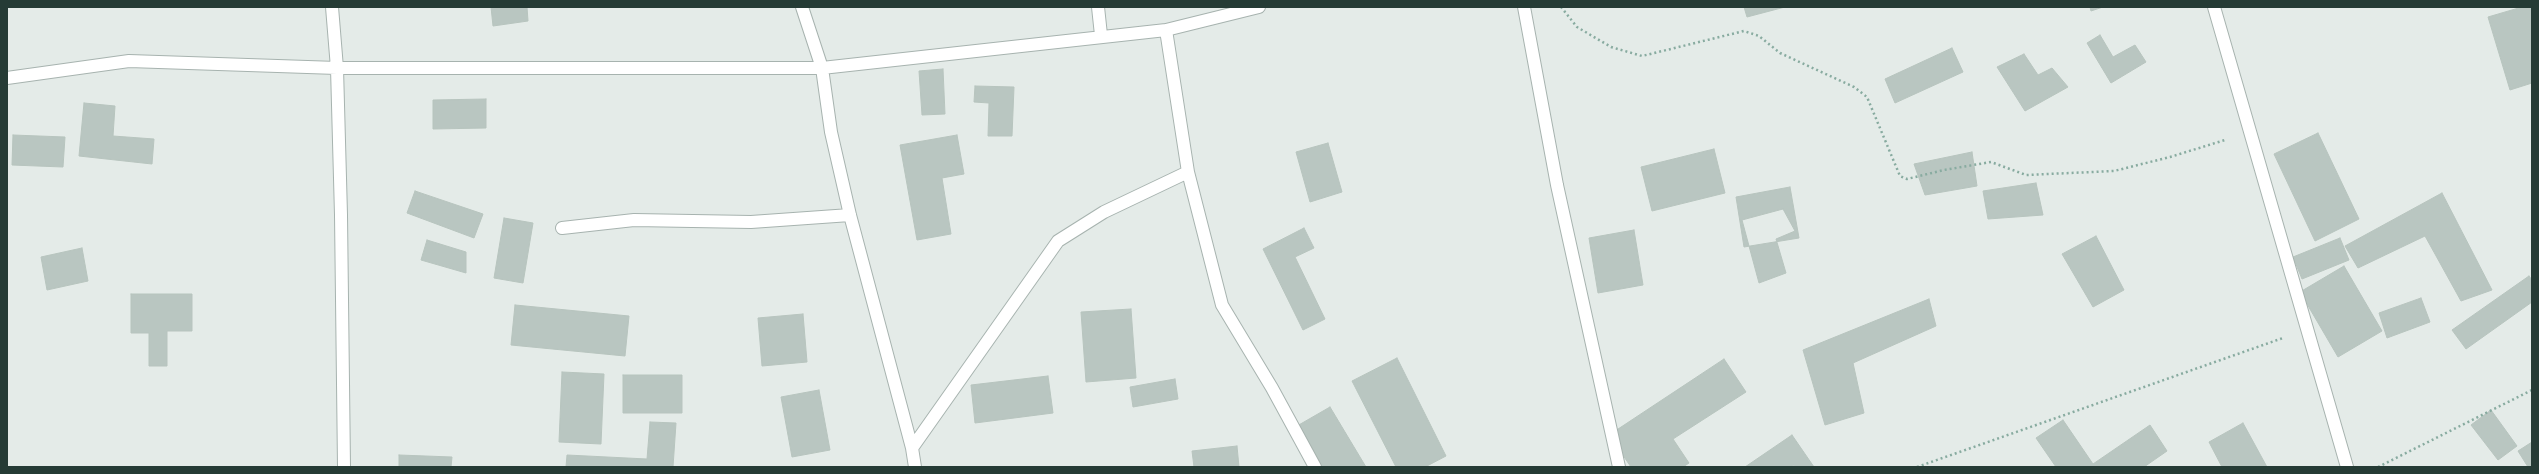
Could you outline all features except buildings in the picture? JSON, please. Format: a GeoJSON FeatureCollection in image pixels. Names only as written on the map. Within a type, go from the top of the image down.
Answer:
{"type":"FeatureCollection","features":[{"type":"Feature","properties":{"kind":"street"},"geometry":{"type":"LineString","coordinates":[[332,7],[337,68],[344,467]]}},
{"type":"Feature","properties":{"kind":"street"},"geometry":{"type":"LineString","coordinates":[[802,7],[822,68],[831,132],[850,215],[912,448],[915,467]]}},
{"type":"Feature","properties":{"kind":"street"},"geometry":{"type":"LineString","coordinates":[[1098,7],[1101,35]]}},
{"type":"Feature","properties":{"kind":"street"},"geometry":{"type":"LineString","coordinates":[[7,78],[129,61],[337,68],[822,68],[1101,35],[1166,30],[1259,7]]}},
{"type":"Feature","properties":{"kind":"street"},"geometry":{"type":"LineString","coordinates":[[1524,7],[1557,185],[1619,467]]}},
{"type":"Feature","properties":{"kind":"street"},"geometry":{"type":"LineString","coordinates":[[2214,7],[2252,131],[2347,467]]}},
{"type":"Feature","properties":{"kind":"street"},"geometry":{"type":"LineString","coordinates":[[1166,30],[1188,172],[1222,305],[1272,388],[1315,467]]}},
{"type":"Feature","properties":{"kind":"street"},"geometry":{"type":"LineString","coordinates":[[912,448],[1058,241],[1104,212],[1188,172]]}},
{"type":"Feature","properties":{"kind":"street"},"geometry":{"type":"LineString","coordinates":[[562,228],[634,220],[751,222],[850,215]]}},
{"type":"Feature","properties":{"kind":"path"},"geometry":{"type":"LineString","coordinates":[[1561,7],[1577,27],[1611,47],[1642,56],[1744,31],[1759,36],[1780,53],[1854,87],[1867,97],[1900,176],[1907,180],[1944,170],[1991,162],[2026,175],[2114,171],[2170,158],[2252,131]]}},
{"type":"Feature","properties":{"kind":"path"},"geometry":{"type":"LineString","coordinates":[[1917,467],[2308,329]]}},
{"type":"Feature","properties":{"kind":"path"},"geometry":{"type":"LineString","coordinates":[[2378,467],[2532,390]]}}]}
